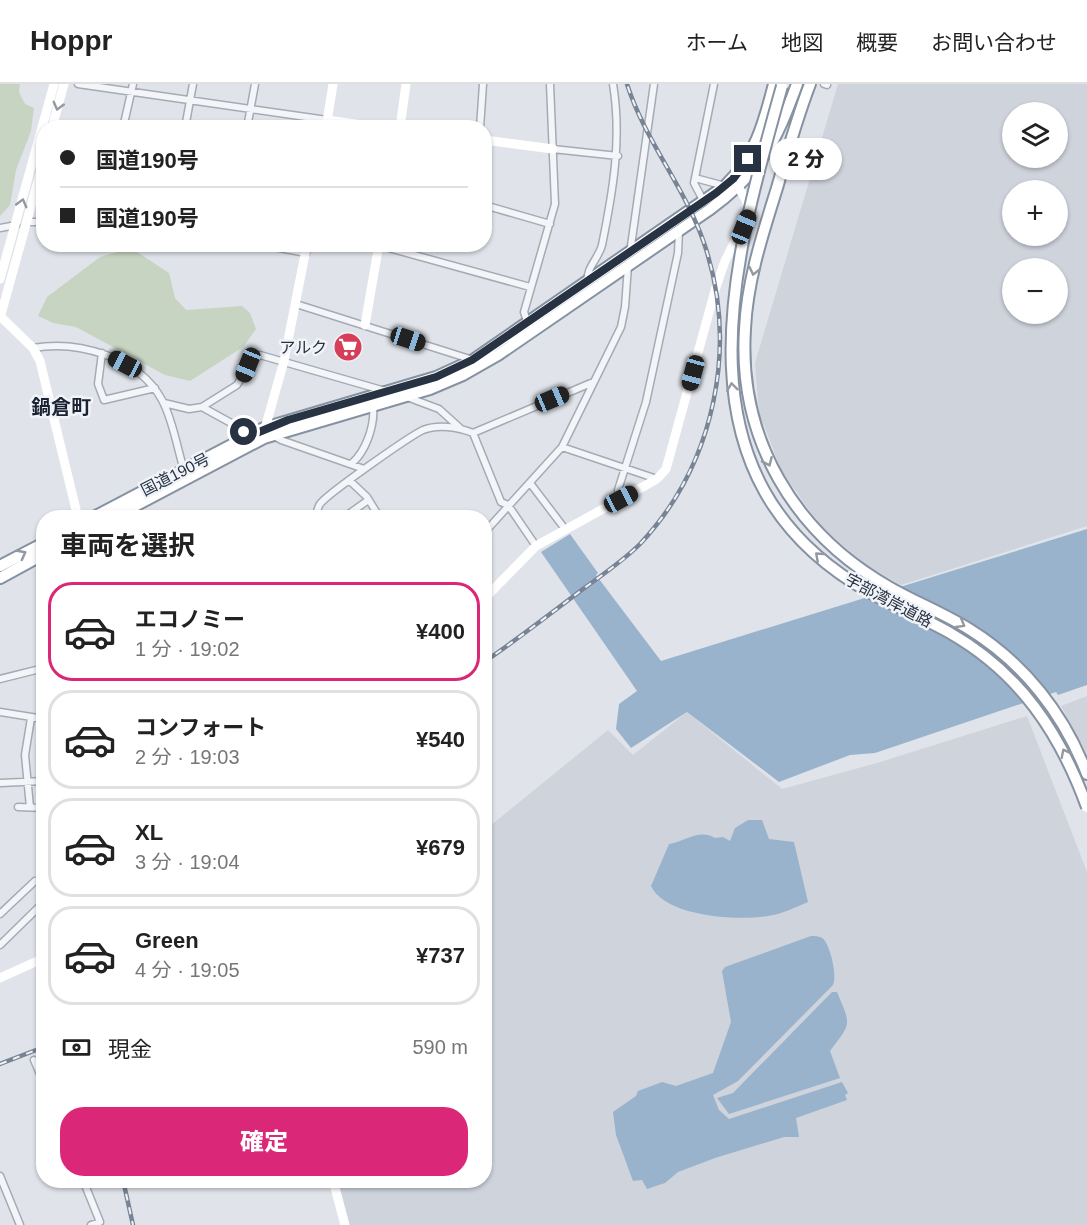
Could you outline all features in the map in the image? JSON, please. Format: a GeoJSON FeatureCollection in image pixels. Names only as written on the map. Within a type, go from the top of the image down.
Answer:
{"type":"FeatureCollection","features":[{"type":"Feature","properties":{"kind":"highway","name":"国道190号"},"geometry":{"type":"LineString","coordinates":[[107,510],[247,437],[267,434],[373,406],[472,360],[531,327],[676,227],[732,184],[772,146],[797,84]]}},
{"type":"Feature","properties":{"kind":"highway","name":"国道190号"},"geometry":{"type":"LineString","coordinates":[[676,227],[704,202],[732,184],[756,145],[780,85]]}},
{"type":"Feature","properties":{"kind":"highway","name":"宇部湾岸道路"},"geometry":{"type":"LineString","coordinates":[[780,85],[744,233],[731,324],[730,370],[733,397],[743,439],[753,465],[782,516],[812,550],[835,570],[871,594],[963,641],[1011,678],[1036,707],[1057,737],[1087,807]]}},
{"type":"Feature","properties":{"kind":"highway","name":"宇部湾岸道路"},"geometry":{"type":"LineString","coordinates":[[808,89],[765,227],[746,312],[744,348],[746,382],[753,417],[764,453],[792,503],[831,547],[877,580],[980,636],[1013,663],[1057,714],[1071,736],[1087,774]]}},
{"type":"Feature","properties":{"kind":"highway","name":"国道190号"},"geometry":{"type":"LineString","coordinates":[[127,510],[267,434],[430,389],[480,366],[588,282],[629,259]]}},
{"type":"Feature","properties":{"kind":"highway"},"geometry":{"type":"LineString","coordinates":[[0,566],[36,547]]}},
{"type":"Feature","properties":{"kind":"highway"},"geometry":{"type":"LineString","coordinates":[[0,578],[36,558]]}},
{"type":"Feature","properties":{"kind":"highway"},"geometry":{"type":"LineString","coordinates":[[0,573],[16,568]]}},
{"type":"Feature","properties":{"kind":"street"},"geometry":{"type":"LineString","coordinates":[[44,120],[54,84]]}},
{"type":"Feature","properties":{"kind":"street"},"geometry":{"type":"LineString","coordinates":[[54,120],[64,84]]}},
{"type":"Feature","properties":{"kind":"street"},"geometry":{"type":"LineString","coordinates":[[78,84],[305,120]]}},
{"type":"Feature","properties":{"kind":"street"},"geometry":{"type":"LineString","coordinates":[[125,120],[133,84]]}},
{"type":"Feature","properties":{"kind":"street"},"geometry":{"type":"LineString","coordinates":[[186,120],[193,84]]}},
{"type":"Feature","properties":{"kind":"street"},"geometry":{"type":"LineString","coordinates":[[248,120],[255,84]]}},
{"type":"Feature","properties":{"kind":"street"},"geometry":{"type":"LineString","coordinates":[[328,120],[333,84]]}},
{"type":"Feature","properties":{"kind":"street"},"geometry":{"type":"LineString","coordinates":[[401,120],[406,84]]}},
{"type":"Feature","properties":{"kind":"street"},"geometry":{"type":"LineString","coordinates":[[481,120],[483,84]]}},
{"type":"Feature","properties":{"kind":"street"},"geometry":{"type":"LineString","coordinates":[[531,327],[524,312],[555,204],[550,84]]}},
{"type":"Feature","properties":{"kind":"street"},"geometry":{"type":"LineString","coordinates":[[588,282],[588,270],[599,256],[602,245],[618,156],[613,84]]}},
{"type":"Feature","properties":{"kind":"street"},"geometry":{"type":"LineString","coordinates":[[492,524],[562,447],[621,327],[654,84]]}},
{"type":"Feature","properties":{"kind":"street"},"geometry":{"type":"LineString","coordinates":[[704,202],[696,191],[695,178],[714,84]]}},
{"type":"Feature","properties":{"kind":"street"},"geometry":{"type":"LineString","coordinates":[[492,141],[618,156]]}},
{"type":"Feature","properties":{"kind":"street"},"geometry":{"type":"LineString","coordinates":[[0,279],[36,151]]}},
{"type":"Feature","properties":{"kind":"street"},"geometry":{"type":"LineString","coordinates":[[492,591],[536,546],[663,475],[670,459],[719,278],[749,213],[732,184],[695,178]]}},
{"type":"Feature","properties":{"kind":"street"},"geometry":{"type":"LineString","coordinates":[[36,189],[0,317],[33,348],[42,369],[76,510]]}},
{"type":"Feature","properties":{"kind":"street"},"geometry":{"type":"LineString","coordinates":[[492,207],[550,224]]}},
{"type":"Feature","properties":{"kind":"street"},"geometry":{"type":"LineString","coordinates":[[27,222],[36,222]]}},
{"type":"Feature","properties":{"kind":"street"},"geometry":{"type":"LineString","coordinates":[[0,228],[16,225]]}},
{"type":"Feature","properties":{"kind":"street"},"geometry":{"type":"LineString","coordinates":[[621,499],[618,490],[646,402],[678,253],[676,227]]}},
{"type":"Feature","properties":{"kind":"street"},"geometry":{"type":"LineString","coordinates":[[306,252],[267,434],[363,469]]}},
{"type":"Feature","properties":{"kind":"street"},"geometry":{"type":"LineString","coordinates":[[365,325],[378,252]]}},
{"type":"Feature","properties":{"kind":"street"},"geometry":{"type":"LineString","coordinates":[[404,252],[530,287]]}},
{"type":"Feature","properties":{"kind":"street"},"geometry":{"type":"LineString","coordinates":[[296,304],[472,360]]}},
{"type":"Feature","properties":{"kind":"street"},"geometry":{"type":"LineString","coordinates":[[33,348],[81,349],[102,353],[125,364],[155,388],[164,403],[184,470]]}},
{"type":"Feature","properties":{"kind":"street"},"geometry":{"type":"LineString","coordinates":[[102,353],[98,384],[104,400],[155,388]]}},
{"type":"Feature","properties":{"kind":"street"},"geometry":{"type":"LineString","coordinates":[[164,403],[189,409],[202,407],[237,385],[252,360],[260,355],[435,407]]}},
{"type":"Feature","properties":{"kind":"street"},"geometry":{"type":"LineString","coordinates":[[319,510],[319,504],[363,469],[422,430],[435,427],[460,428],[473,433],[592,382]]}},
{"type":"Feature","properties":{"kind":"street"},"geometry":{"type":"LineString","coordinates":[[430,389],[426,399],[448,415],[460,428]]}},
{"type":"Feature","properties":{"kind":"street"},"geometry":{"type":"LineString","coordinates":[[351,464],[363,450],[374,415],[373,406]]}},
{"type":"Feature","properties":{"kind":"street"},"geometry":{"type":"LineString","coordinates":[[202,407],[242,429],[247,437]]}},
{"type":"Feature","properties":{"kind":"street"},"geometry":{"type":"LineString","coordinates":[[473,433],[501,502],[508,505],[536,546]]}},
{"type":"Feature","properties":{"kind":"street"},"geometry":{"type":"LineString","coordinates":[[562,447],[657,478]]}},
{"type":"Feature","properties":{"kind":"street"},"geometry":{"type":"LineString","coordinates":[[349,480],[367,497],[367,501],[374,510]]}},
{"type":"Feature","properties":{"kind":"street"},"geometry":{"type":"LineString","coordinates":[[530,483],[566,529]]}},
{"type":"Feature","properties":{"kind":"street"},"geometry":{"type":"LineString","coordinates":[[354,510],[367,501]]}},
{"type":"Feature","properties":{"kind":"street"},"geometry":{"type":"LineString","coordinates":[[0,679],[36,670]]}},
{"type":"Feature","properties":{"kind":"street"},"geometry":{"type":"LineString","coordinates":[[0,712],[36,718]]}},
{"type":"Feature","properties":{"kind":"street"},"geometry":{"type":"LineString","coordinates":[[30,807],[24,755],[31,718]]}},
{"type":"Feature","properties":{"kind":"street"},"geometry":{"type":"LineString","coordinates":[[0,783],[36,782]]}},
{"type":"Feature","properties":{"kind":"street"},"geometry":{"type":"LineString","coordinates":[[18,807],[36,807]]}},
{"type":"Feature","properties":{"kind":"street"},"geometry":{"type":"LineString","coordinates":[[0,914],[35,881]]}},
{"type":"Feature","properties":{"kind":"street"},"geometry":{"type":"LineString","coordinates":[[2,939],[36,909]]}},
{"type":"Feature","properties":{"kind":"street"},"geometry":{"type":"LineString","coordinates":[[0,978],[36,962]]}},
{"type":"Feature","properties":{"kind":"street"},"geometry":{"type":"LineString","coordinates":[[34,1060],[36,1065]]}},
{"type":"Feature","properties":{"kind":"street"},"geometry":{"type":"LineString","coordinates":[[0,1176],[20,1225]]}},
{"type":"Feature","properties":{"kind":"street"},"geometry":{"type":"LineString","coordinates":[[86,1188],[100,1222],[91,1225]]}},
{"type":"Feature","properties":{"kind":"street"},"geometry":{"type":"LineString","coordinates":[[335,1188],[345,1225]]}},
{"type":"Feature","properties":{"kind":"shaded area"},"geometry":{"type":"Polygon","coordinates":[[[838,84],[1087,84],[1087,526],[901,585],[866,565],[821,527],[781,470],[759,412],[755,363],[838,84]]]}},
{"type":"Feature","properties":{"kind":"shaded area"},"geometry":{"type":"Polygon","coordinates":[[[1087,696],[1087,754],[1061,706],[1087,696]]]}},
{"type":"Feature","properties":{"kind":"shaded area"},"geometry":{"type":"Polygon","coordinates":[[[687,712],[782,789],[877,763],[1027,716],[1087,872],[1087,1225],[349,1225],[339,1188],[492,1188],[492,824],[608,730],[633,755],[687,712]]]}},
{"type":"Feature","properties":{"kind":"green space"},"geometry":{"type":"Polygon","coordinates":[[[0,84],[20,84],[19,92],[25,104],[34,108],[31,131],[16,170],[10,205],[0,216],[0,84]]]}},
{"type":"Feature","properties":{"kind":"green space"},"geometry":{"type":"Polygon","coordinates":[[[117,252],[137,252],[169,273],[175,298],[186,310],[242,306],[250,313],[256,329],[243,347],[190,381],[165,375],[76,327],[53,323],[38,316],[47,297],[100,257],[117,252]]]}},
{"type":"Feature","properties":{"kind":"water"},"geometry":{"type":"Polygon","coordinates":[[[1087,529],[1087,685],[1058,695],[1056,692],[875,753],[850,755],[779,782],[687,712],[631,748],[616,729],[619,704],[637,691],[541,552],[570,534],[598,573],[596,575],[661,661],[1087,529]]]}},
{"type":"Feature","properties":{"kind":"water"},"geometry":{"type":"Polygon","coordinates":[[[748,820],[762,820],[769,839],[794,842],[808,902],[773,915],[722,917],[687,910],[671,904],[659,896],[651,886],[669,844],[703,834],[715,838],[723,837],[730,841],[735,828],[748,820]]]}},
{"type":"Feature","properties":{"kind":"water"},"geometry":{"type":"Polygon","coordinates":[[[811,936],[822,938],[827,945],[834,969],[833,985],[738,1081],[713,1095],[719,1110],[729,1119],[842,1082],[848,1093],[845,1095],[847,1100],[796,1118],[799,1137],[784,1137],[715,1158],[678,1172],[665,1183],[647,1189],[642,1180],[633,1181],[616,1135],[613,1112],[636,1096],[638,1091],[662,1082],[676,1086],[713,1073],[731,1022],[722,971],[725,967],[811,936]]]}},
{"type":"Feature","properties":{"kind":"water"},"geometry":{"type":"Polygon","coordinates":[[[832,992],[837,992],[847,1018],[846,1029],[830,1051],[840,1078],[729,1114],[717,1098],[733,1093],[832,992]]]}},
{"type":"Feature","properties":{"kind":"railway"},"geometry":{"type":"LineString","coordinates":[[492,656],[612,568],[640,544],[666,512],[687,478],[702,441],[713,402],[719,362],[719,322],[714,282],[704,243],[696,222],[644,125],[627,84]]}},
{"type":"Feature","properties":{"kind":"railway"},"geometry":{"type":"LineString","coordinates":[[0,1064],[36,1050]]}},
{"type":"Feature","properties":{"kind":"railway"},"geometry":{"type":"LineString","coordinates":[[125,1188],[133,1225]]}},
{"type":"Feature","properties":{"kind":"place","name":"アルク"},"geometry":{"type":"Point","coordinates":[348,347]}},
{"type":"Feature","properties":{"kind":"district","name":"鍋倉町"},"geometry":{"type":"Point","coordinates":[61,407]}},
{"type":"Feature","properties":{"kind":"route"},"geometry":{"type":"LineString","coordinates":[[244,432],[247,437],[264,428],[288,420],[436,377],[472,360],[716,193],[733,179],[748,159]]}}]}
